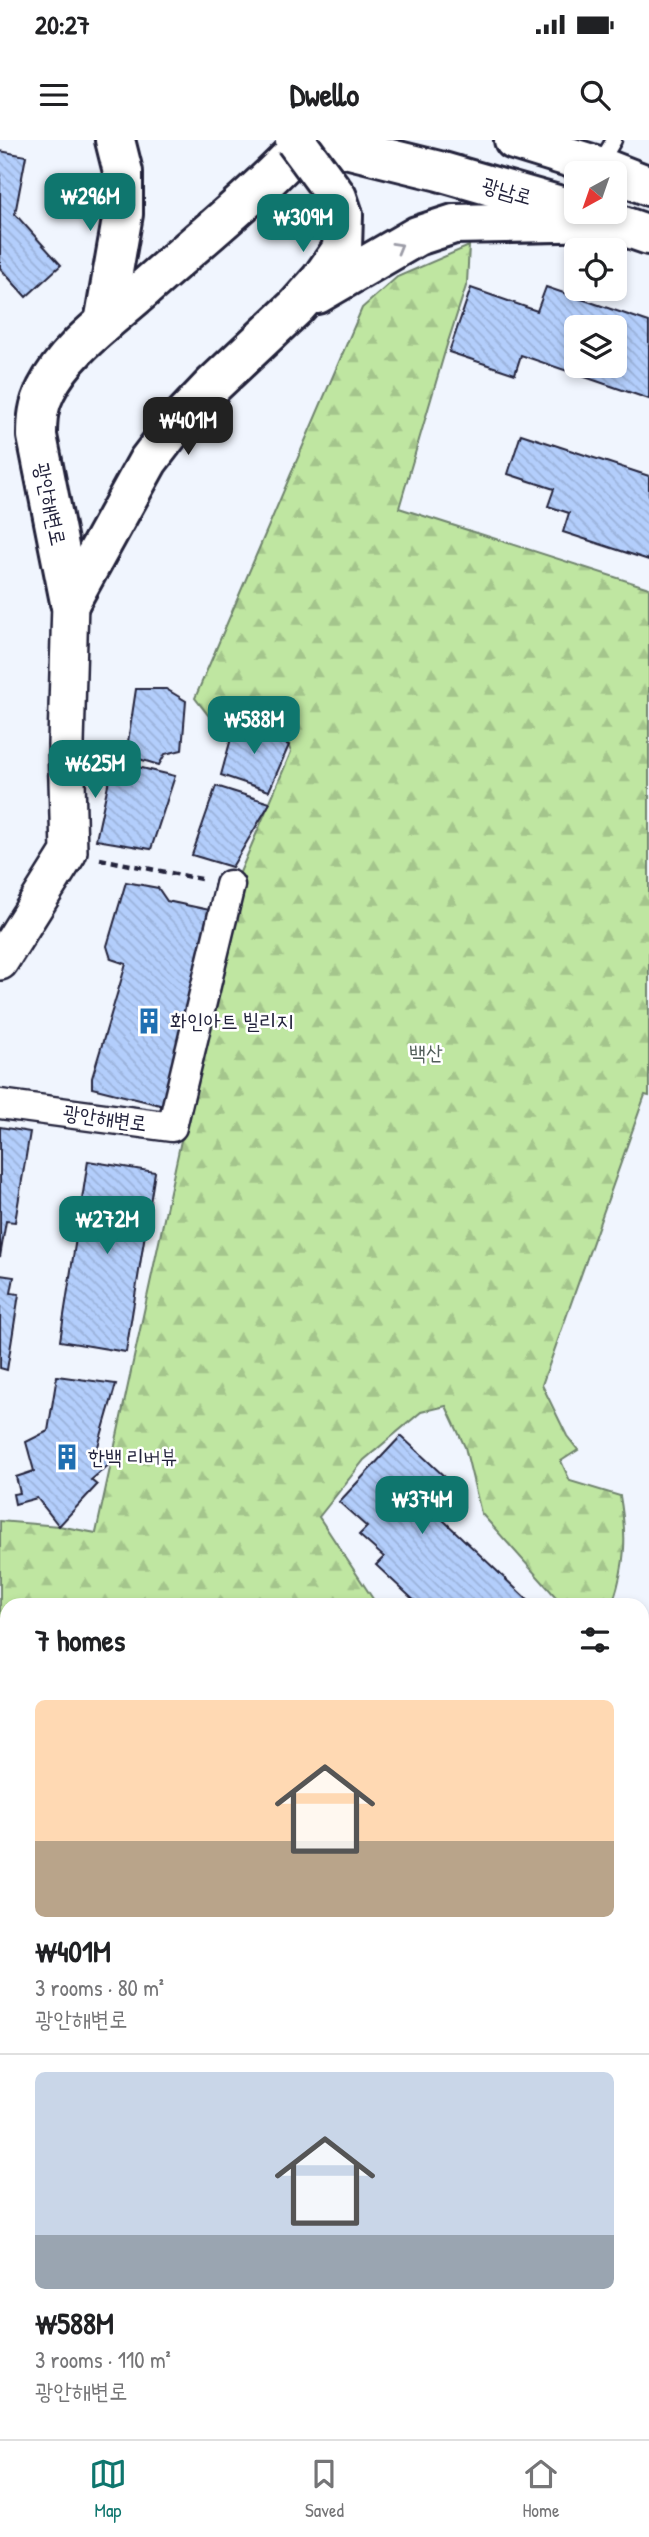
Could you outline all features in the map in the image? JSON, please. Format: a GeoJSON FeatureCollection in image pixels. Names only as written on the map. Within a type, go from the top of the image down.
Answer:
{"type":"FeatureCollection","features":[{"type":"Feature","properties":{"kind":"main road"},"geometry":{"type":"LineString","coordinates":[[104,323],[123,214],[123,172],[116,140]]}},
{"type":"Feature","properties":{"kind":"main road"},"geometry":{"type":"LineString","coordinates":[[70,602],[148,461],[177,423],[297,306],[321,279],[342,249],[343,215],[337,197],[295,140]]}},
{"type":"Feature","properties":{"kind":"main road","name":"광안해변로"},"geometry":{"type":"LineString","coordinates":[[70,602],[40,457],[37,412],[46,388],[63,364],[104,323],[266,183],[307,140]]}},
{"type":"Feature","properties":{"kind":"main road","name":"광남로"},"geometry":{"type":"LineString","coordinates":[[313,140],[439,171],[564,207]]}},
{"type":"Feature","properties":{"kind":"main road"},"geometry":{"type":"LineString","coordinates":[[514,140],[606,153],[649,186]]}},
{"type":"Feature","properties":{"kind":"main road"},"geometry":{"type":"LineString","coordinates":[[297,306],[417,236],[454,224],[564,216]]}},
{"type":"Feature","properties":{"kind":"main road","name":"광남로"},"geometry":{"type":"LineString","coordinates":[[618,224],[649,235]]}},
{"type":"Feature","properties":{"kind":"street","name":"광안해변로"},"geometry":{"type":"LineString","coordinates":[[69,852],[66,744],[70,602]]}},
{"type":"Feature","properties":{"kind":"street"},"geometry":{"type":"LineString","coordinates":[[0,962],[69,852]]}},
{"type":"Feature","properties":{"kind":"street","name":"광안해변로"},"geometry":{"type":"LineString","coordinates":[[0,1104],[172,1127],[230,885]]}},
{"type":"Feature","properties":{"kind":"path"},"geometry":{"type":"LineString","coordinates":[[69,852],[230,885]]}},
{"type":"Feature","properties":{"kind":"green space","name":"백산"},"geometry":{"type":"Polygon","coordinates":[[[469,246],[467,283],[399,508],[649,588],[649,1096],[645,1095],[542,1385],[567,1436],[578,1450],[561,1461],[570,1481],[620,1496],[624,1524],[623,1561],[614,1598],[557,1598],[481,1513],[465,1447],[446,1406],[421,1412],[364,1460],[319,1517],[372,1598],[0,1598],[0,1521],[59,1526],[96,1533],[238,877],[291,752],[271,699],[212,720],[195,698],[362,308],[397,277],[469,246]]]}},
{"type":"Feature","properties":{"kind":"building"},"geometry":{"type":"Polygon","coordinates":[[[0,151],[26,156],[15,214],[61,265],[26,297],[0,268],[0,151]]]}},
{"type":"Feature","properties":{"kind":"building"},"geometry":{"type":"Polygon","coordinates":[[[546,287],[564,293],[564,301],[587,301],[649,322],[649,399],[588,378],[627,378],[627,315],[564,315],[564,370],[521,355],[515,374],[449,352],[471,288],[537,311],[546,287]]]}},
{"type":"Feature","properties":{"kind":"building"},"geometry":{"type":"Polygon","coordinates":[[[521,434],[649,476],[649,560],[563,532],[569,513],[548,506],[554,489],[508,474],[521,434]]]}},
{"type":"Feature","properties":{"kind":"building"},"geometry":{"type":"Polygon","coordinates":[[[136,689],[166,689],[186,701],[182,750],[165,754],[159,765],[126,755],[136,689]]]}},
{"type":"Feature","properties":{"kind":"building"},"geometry":{"type":"Polygon","coordinates":[[[235,724],[269,725],[267,737],[289,745],[269,791],[221,775],[235,724]]]}},
{"type":"Feature","properties":{"kind":"building"},"geometry":{"type":"Polygon","coordinates":[[[113,761],[175,776],[151,849],[96,840],[113,761]]]}},
{"type":"Feature","properties":{"kind":"building"},"geometry":{"type":"Polygon","coordinates":[[[216,786],[270,803],[232,867],[192,855],[216,786]]]}},
{"type":"Feature","properties":{"kind":"building","name":"화인아트 빌리지"},"geometry":{"type":"Polygon","coordinates":[[[126,882],[158,888],[167,901],[219,912],[164,1106],[92,1088],[92,1078],[126,964],[111,959],[107,946],[126,882]]]}},
{"type":"Feature","properties":{"kind":"building"},"geometry":{"type":"Polygon","coordinates":[[[0,1127],[30,1132],[15,1222],[6,1221],[0,1257],[0,1127]]]}},
{"type":"Feature","properties":{"kind":"building"},"geometry":{"type":"Polygon","coordinates":[[[88,1161],[155,1172],[126,1352],[60,1341],[88,1161]]]}},
{"type":"Feature","properties":{"kind":"building"},"geometry":{"type":"Polygon","coordinates":[[[0,1275],[14,1277],[11,1293],[19,1294],[7,1370],[0,1368],[0,1275]]]}},
{"type":"Feature","properties":{"kind":"building","name":"한백 리버뷰"},"geometry":{"type":"Polygon","coordinates":[[[57,1376],[116,1384],[97,1450],[111,1463],[91,1480],[97,1485],[59,1526],[37,1498],[15,1504],[13,1494],[20,1493],[16,1477],[34,1471],[26,1442],[48,1431],[57,1376]]]}},
{"type":"Feature","properties":{"kind":"building"},"geometry":{"type":"Polygon","coordinates":[[[401,1436],[445,1477],[423,1501],[526,1598],[411,1598],[376,1565],[384,1557],[359,1535],[367,1527],[339,1502],[401,1436]]]}},
{"type":"Feature","properties":{"kind":"place","name":"화인아트 빌리지"},"geometry":{"type":"Point","coordinates":[149,1021]}},
{"type":"Feature","properties":{"kind":"place","name":"한백 리버뷰"},"geometry":{"type":"Point","coordinates":[67,1457]}}]}
